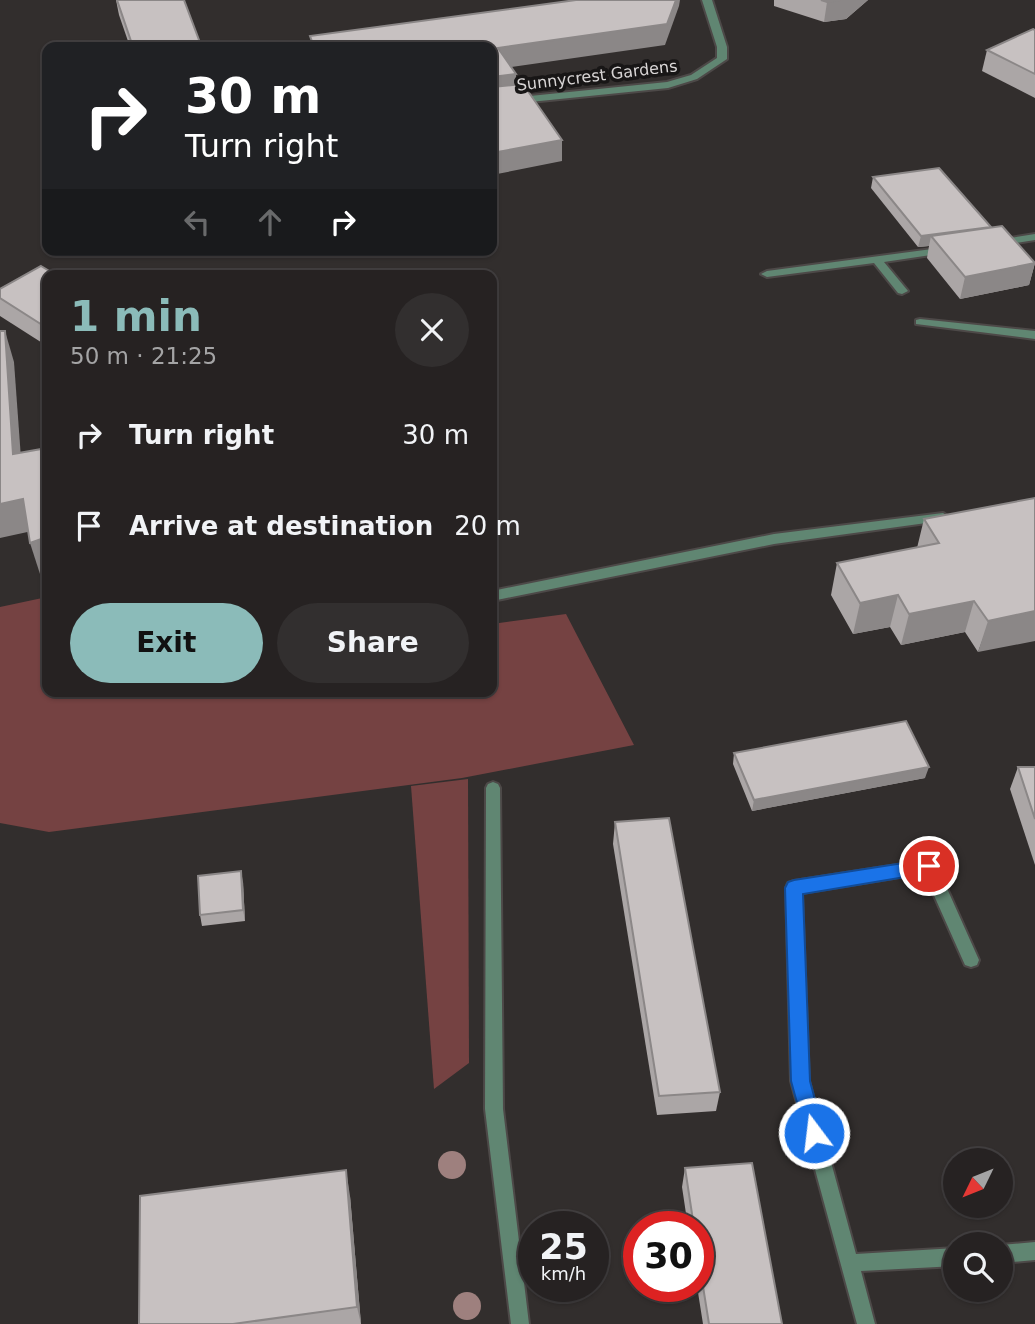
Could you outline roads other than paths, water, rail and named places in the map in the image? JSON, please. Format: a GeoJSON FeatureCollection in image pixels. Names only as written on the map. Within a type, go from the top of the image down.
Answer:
{"type":"FeatureCollection","features":[{"type":"Feature","properties":{"kind":"street","name":"Sunnycrest Gardens"},"geometry":{"type":"LineString","coordinates":[[497,102],[668,85],[694,77],[722,60],[722,47],[707,0]]}},
{"type":"Feature","properties":{"kind":"street"},"geometry":{"type":"LineString","coordinates":[[982,245],[1035,237]]}},
{"type":"Feature","properties":{"kind":"street"},"geometry":{"type":"LineString","coordinates":[[767,274],[956,248]]}},
{"type":"Feature","properties":{"kind":"street"},"geometry":{"type":"LineString","coordinates":[[876,259],[902,290]]}},
{"type":"Feature","properties":{"kind":"street"},"geometry":{"type":"LineString","coordinates":[[920,322],[1035,335]]}},
{"type":"Feature","properties":{"kind":"street"},"geometry":{"type":"LineString","coordinates":[[497,595],[774,539],[953,515]]}},
{"type":"Feature","properties":{"kind":"street"},"geometry":{"type":"LineString","coordinates":[[493,788],[494,1109],[520,1324]]}},
{"type":"Feature","properties":{"kind":"street"},"geometry":{"type":"LineString","coordinates":[[866,1324],[800,1081],[794,888],[929,866],[971,960]]}},
{"type":"Feature","properties":{"kind":"street"},"geometry":{"type":"LineString","coordinates":[[1013,1253],[1035,1251]]}},
{"type":"Feature","properties":{"kind":"street"},"geometry":{"type":"LineString","coordinates":[[850,1263],[943,1257]]}}]}
